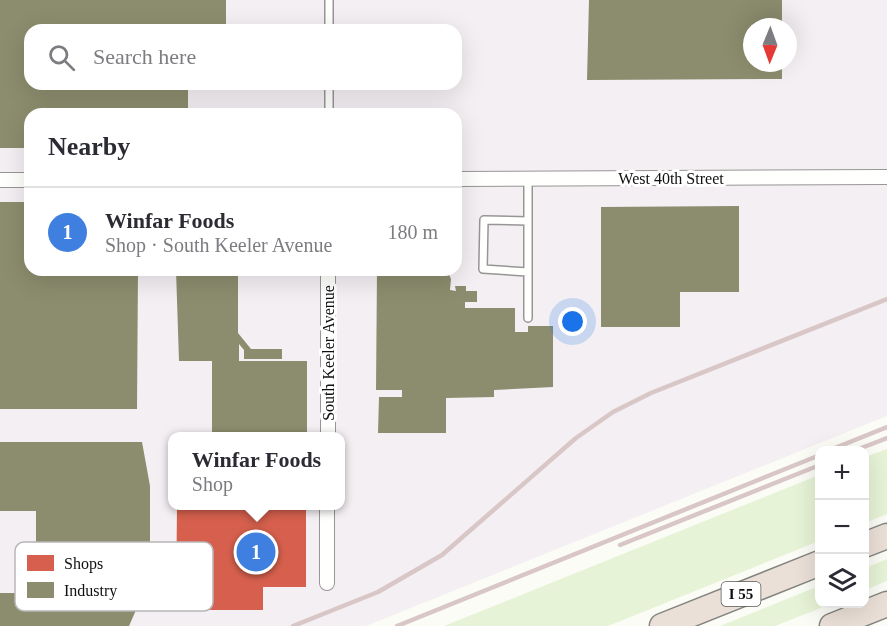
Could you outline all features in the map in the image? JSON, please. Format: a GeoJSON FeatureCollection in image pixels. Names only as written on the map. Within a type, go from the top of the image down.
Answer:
{"type":"FeatureCollection","features":[{"type":"Feature","properties":{"kind":"highway"},"geometry":{"type":"LineString","coordinates":[[869,543],[887,536]]}},
{"type":"Feature","properties":{"kind":"highway","name":"I 55"},"geometry":{"type":"LineString","coordinates":[[663,626],[815,565]]}},
{"type":"Feature","properties":{"kind":"highway"},"geometry":{"type":"LineString","coordinates":[[832,626],[887,604]]}},
{"type":"Feature","properties":{"kind":"street","name":"West 40th Street"},"geometry":{"type":"LineString","coordinates":[[462,179],[887,177]]}},
{"type":"Feature","properties":{"kind":"street"},"geometry":{"type":"LineString","coordinates":[[0,180],[24,180]]}},
{"type":"Feature","properties":{"kind":"street","name":"South Keeler Avenue"},"geometry":{"type":"LineString","coordinates":[[327,432],[328,276]]}},
{"type":"Feature","properties":{"kind":"street"},"geometry":{"type":"LineString","coordinates":[[327,510],[327,583]]}},
{"type":"Feature","properties":{"kind":"lane"},"geometry":{"type":"LineString","coordinates":[[328,0],[328,24]]}},
{"type":"Feature","properties":{"kind":"lane"},"geometry":{"type":"LineString","coordinates":[[329,90],[329,108]]}},
{"type":"Feature","properties":{"kind":"lane"},"geometry":{"type":"LineString","coordinates":[[528,178],[528,318]]}},
{"type":"Feature","properties":{"kind":"lane"},"geometry":{"type":"LineString","coordinates":[[528,221],[484,220],[483,268],[528,272]]}},
{"type":"Feature","properties":{"kind":"shaded area"},"geometry":{"type":"Polygon","coordinates":[[[0,0],[887,0],[887,416],[366,626],[0,626],[0,0]]]}},
{"type":"Feature","properties":{"kind":"green space"},"geometry":{"type":"Polygon","coordinates":[[[887,449],[887,514],[869,521],[869,500],[869,456],[887,449]]]}},
{"type":"Feature","properties":{"kind":"green space"},"geometry":{"type":"Polygon","coordinates":[[[815,477],[815,543],[608,626],[444,626],[815,477]]]}},
{"type":"Feature","properties":{"kind":"green space"},"geometry":{"type":"Polygon","coordinates":[[[887,559],[887,581],[869,588],[869,566],[887,559]]]}},
{"type":"Feature","properties":{"kind":"green space"},"geometry":{"type":"Polygon","coordinates":[[[815,588],[815,608],[821,608],[775,626],[720,626],[815,588]]]}},
{"type":"Feature","properties":{"kind":"building: Shops"},"geometry":{"type":"Polygon","coordinates":[[[177,510],[306,510],[306,587],[263,587],[263,610],[213,610],[213,542],[177,542],[177,510]]]}},
{"type":"Feature","properties":{"kind":"building: Industry"},"geometry":{"type":"Polygon","coordinates":[[[0,0],[226,0],[226,24],[24,24],[24,90],[188,90],[188,108],[24,108],[24,148],[0,148],[0,0]]]}},
{"type":"Feature","properties":{"kind":"building: Industry"},"geometry":{"type":"Polygon","coordinates":[[[589,0],[782,0],[782,18],[743,18],[743,72],[782,72],[782,79],[587,80],[589,0]]]}},
{"type":"Feature","properties":{"kind":"building: Industry"},"geometry":{"type":"Polygon","coordinates":[[[0,202],[24,202],[24,276],[138,276],[137,409],[0,409],[0,202]]]}},
{"type":"Feature","properties":{"kind":"building: Industry"},"geometry":{"type":"Polygon","coordinates":[[[739,206],[739,292],[680,292],[680,327],[601,327],[601,207],[739,206]]]}},
{"type":"Feature","properties":{"kind":"building: Industry"},"geometry":{"type":"Polygon","coordinates":[[[176,276],[238,276],[238,333],[251,349],[282,349],[282,359],[244,359],[244,350],[239,344],[239,361],[307,361],[307,432],[212,432],[212,361],[179,361],[176,276]]]}},
{"type":"Feature","properties":{"kind":"building: Industry"},"geometry":{"type":"Polygon","coordinates":[[[377,276],[450,276],[450,290],[456,291],[455,286],[466,286],[466,291],[477,291],[477,302],[465,302],[465,308],[515,308],[515,332],[528,332],[528,326],[553,326],[553,387],[494,390],[494,397],[446,398],[446,433],[378,433],[379,397],[402,397],[402,390],[376,390],[377,276]]]}},
{"type":"Feature","properties":{"kind":"building: Industry"},"geometry":{"type":"Polygon","coordinates":[[[0,442],[142,442],[150,486],[150,542],[36,542],[36,511],[0,511],[0,442]]]}},
{"type":"Feature","properties":{"kind":"building: Industry"},"geometry":{"type":"Polygon","coordinates":[[[0,593],[15,593],[15,611],[136,611],[129,626],[0,626],[0,593]]]}},
{"type":"Feature","properties":{"kind":"railway"},"geometry":{"type":"LineString","coordinates":[[293,626],[378,592],[442,555],[576,438],[613,412],[651,393],[887,299]]}},
{"type":"Feature","properties":{"kind":"railway"},"geometry":{"type":"LineString","coordinates":[[840,446],[887,427]]}},
{"type":"Feature","properties":{"kind":"railway"},"geometry":{"type":"LineString","coordinates":[[866,446],[887,438]]}},
{"type":"Feature","properties":{"kind":"railway"},"geometry":{"type":"LineString","coordinates":[[397,626],[815,457]]}},
{"type":"Feature","properties":{"kind":"railway"},"geometry":{"type":"LineString","coordinates":[[620,545],[815,467]]}},
{"type":"Feature","properties":{"kind":"place","name":"Winfar Foods"},"geometry":{"type":"Point","coordinates":[256,552]}}]}
